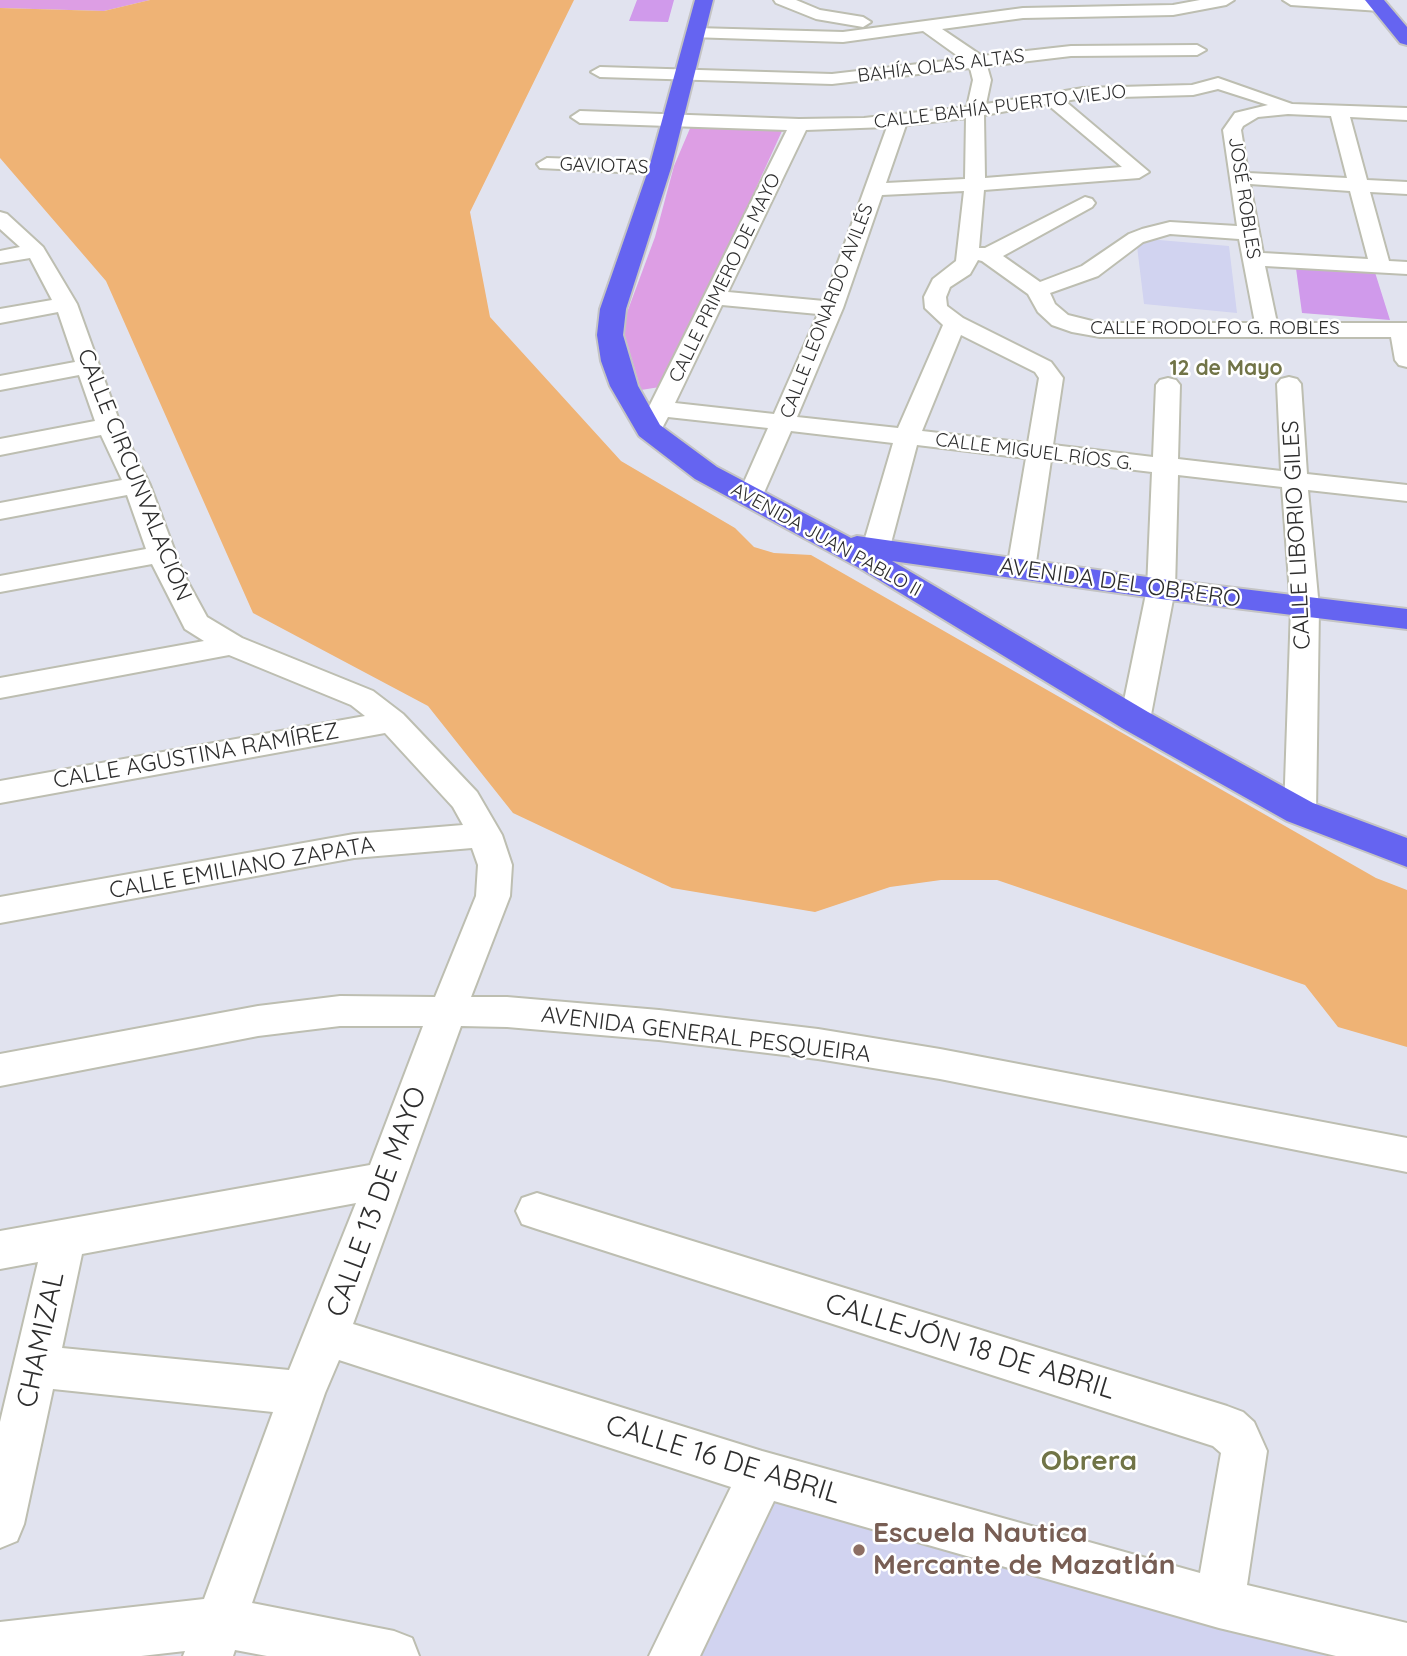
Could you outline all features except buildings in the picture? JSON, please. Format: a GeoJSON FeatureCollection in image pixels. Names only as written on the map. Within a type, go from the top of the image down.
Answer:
{"type":"FeatureCollection","features":[{"type":"Feature","properties":{"kind":"main road","name":"AVENIDA JUAN PABLO II"},"geometry":{"type":"LineString","coordinates":[[704,0],[660,168],[613,309],[610,335],[624,386],[656,419],[688,460],[750,498],[834,542],[874,555],[1135,720],[1300,812],[1407,853]]}},
{"type":"Feature","properties":{"kind":"main road"},"geometry":{"type":"LineString","coordinates":[[1382,2],[1407,17]]}},
{"type":"Feature","properties":{"kind":"main road"},"geometry":{"type":"LineString","coordinates":[[1382,2],[1407,40]]}},
{"type":"Feature","properties":{"kind":"main road","name":"AVENIDA DEL OBRERO"},"geometry":{"type":"LineString","coordinates":[[874,555],[1021,569],[1305,608],[1407,619]]}},
{"type":"Feature","properties":{"kind":"street"},"geometry":{"type":"LineString","coordinates":[[782,0],[816,14],[905,30]]}},
{"type":"Feature","properties":{"kind":"street"},"geometry":{"type":"LineString","coordinates":[[1023,13],[1046,0]]}},
{"type":"Feature","properties":{"kind":"street"},"geometry":{"type":"LineString","coordinates":[[696,33],[823,38],[905,30],[1023,13],[1173,10],[1226,0]]}},
{"type":"Feature","properties":{"kind":"street"},"geometry":{"type":"LineString","coordinates":[[1291,0],[1382,2]]}},
{"type":"Feature","properties":{"kind":"street"},"geometry":{"type":"LineString","coordinates":[[1173,10],[1207,67]]}},
{"type":"Feature","properties":{"kind":"street"},"geometry":{"type":"LineString","coordinates":[[928,27],[977,61],[982,80],[975,112],[978,254]]}},
{"type":"Feature","properties":{"kind":"street","name":"BAHÍA OLAS ALTAS"},"geometry":{"type":"LineString","coordinates":[[600,72],[832,79],[1071,51],[1207,67]]}},
{"type":"Feature","properties":{"kind":"street","name":"CALLE BAHÍA PUERTO VIEJO"},"geometry":{"type":"LineString","coordinates":[[580,117],[799,125],[898,122],[1119,90],[1193,90],[1207,67],[1288,109]]}},
{"type":"Feature","properties":{"kind":"street"},"geometry":{"type":"LineString","coordinates":[[874,189],[1119,175],[1139,170],[1050,98]]}},
{"type":"Feature","properties":{"kind":"street"},"geometry":{"type":"LineString","coordinates":[[1288,109],[1407,114]]}},
{"type":"Feature","properties":{"kind":"street","name":"JOSÉ ROBLES"},"geometry":{"type":"LineString","coordinates":[[1267,328],[1252,259],[1232,130],[1242,117],[1255,112],[1288,109]]}},
{"type":"Feature","properties":{"kind":"street"},"geometry":{"type":"LineString","coordinates":[[1339,112],[1380,266]]}},
{"type":"Feature","properties":{"kind":"street","name":"CALLE LEONARDO AVILÉS"},"geometry":{"type":"LineString","coordinates":[[750,498],[832,308],[898,122]]}},
{"type":"Feature","properties":{"kind":"street","name":"CALLE PRIMERO DE MAYO"},"geometry":{"type":"LineString","coordinates":[[656,419],[799,125]]}},
{"type":"Feature","properties":{"kind":"street","name":"GAVIOTAS"},"geometry":{"type":"LineString","coordinates":[[547,164],[660,168]]}},
{"type":"Feature","properties":{"kind":"street"},"geometry":{"type":"LineString","coordinates":[[1241,178],[1407,188]]}},
{"type":"Feature","properties":{"kind":"street"},"geometry":{"type":"LineString","coordinates":[[1021,569],[1051,378],[1043,367],[946,315],[935,298],[941,284],[962,269],[967,261],[1084,203]]}},
{"type":"Feature","properties":{"kind":"street","name":"CALLE CIRCUNVALACIÓN"},"geometry":{"type":"LineString","coordinates":[[0,218],[36,251],[66,304],[110,426],[137,485],[162,554],[195,623],[232,645],[362,698],[392,721],[465,800],[485,835],[495,865],[493,896],[448,1010]]}},
{"type":"Feature","properties":{"kind":"street"},"geometry":{"type":"LineString","coordinates":[[1037,290],[1090,271],[1136,238],[1149,233],[1170,228],[1248,233]]}},
{"type":"Feature","properties":{"kind":"street"},"geometry":{"type":"LineString","coordinates":[[0,257],[36,251]]}},
{"type":"Feature","properties":{"kind":"street","name":"CALLE RODOLFO G. ROBLES"},"geometry":{"type":"LineString","coordinates":[[978,254],[1037,290],[1046,307],[1060,320],[1080,327],[1100,330],[1404,330]]}},
{"type":"Feature","properties":{"kind":"street"},"geometry":{"type":"LineString","coordinates":[[1252,259],[1407,268]]}},
{"type":"Feature","properties":{"kind":"street"},"geometry":{"type":"LineString","coordinates":[[716,298],[832,308]]}},
{"type":"Feature","properties":{"kind":"street"},"geometry":{"type":"LineString","coordinates":[[0,316],[66,304]]}},
{"type":"Feature","properties":{"kind":"street"},"geometry":{"type":"LineString","coordinates":[[874,555],[907,437],[946,315]]}},
{"type":"Feature","properties":{"kind":"street"},"geometry":{"type":"LineString","coordinates":[[1404,330],[1407,360]]}},
{"type":"Feature","properties":{"kind":"street"},"geometry":{"type":"LineString","coordinates":[[0,383],[90,366]]}},
{"type":"Feature","properties":{"kind":"street","name":"CALLE LIBORIO GILES"},"geometry":{"type":"LineString","coordinates":[[1289,384],[1305,608],[1300,812]]}},
{"type":"Feature","properties":{"kind":"street"},"geometry":{"type":"LineString","coordinates":[[1135,720],[1161,589],[1168,385]]}},
{"type":"Feature","properties":{"kind":"street","name":"CALLE MIGUEL RÍOS G."},"geometry":{"type":"LineString","coordinates":[[656,419],[784,422],[1407,494]]}},
{"type":"Feature","properties":{"kind":"street"},"geometry":{"type":"LineString","coordinates":[[0,447],[110,426]]}},
{"type":"Feature","properties":{"kind":"street"},"geometry":{"type":"LineString","coordinates":[[0,511],[137,485]]}},
{"type":"Feature","properties":{"kind":"street"},"geometry":{"type":"LineString","coordinates":[[0,584],[162,554]]}},
{"type":"Feature","properties":{"kind":"street"},"geometry":{"type":"LineString","coordinates":[[0,688],[232,645]]}},
{"type":"Feature","properties":{"kind":"street","name":"CALLE AGUSTINA RAMÍREZ"},"geometry":{"type":"LineString","coordinates":[[0,792],[392,721]]}},
{"type":"Feature","properties":{"kind":"street","name":"CALLE EMILIANO ZAPATA"},"geometry":{"type":"LineString","coordinates":[[0,910],[354,846],[485,835]]}},
{"type":"Feature","properties":{"kind":"street","name":"CALLE 13 DE MAYO"},"geometry":{"type":"LineString","coordinates":[[215,1639],[302,1393],[327,1336],[448,1010]]}},
{"type":"Feature","properties":{"kind":"street","name":"AVENIDA GENERAL PESQUEIRA"},"geometry":{"type":"LineString","coordinates":[[0,1070],[258,1021],[340,1011],[507,1012],[659,1025],[818,1044],[1407,1155]]}},
{"type":"Feature","properties":{"kind":"street"},"geometry":{"type":"LineString","coordinates":[[0,1250],[384,1180]]}},
{"type":"Feature","properties":{"kind":"street","name":"CALLEJÓN 18 DE ABRIL"},"geometry":{"type":"LineString","coordinates":[[537,1211],[1227,1428],[1238,1438],[1244,1451],[1219,1603]]}},
{"type":"Feature","properties":{"kind":"street","name":"CHAMIZAL"},"geometry":{"type":"LineString","coordinates":[[0,1524],[64,1238]]}},
{"type":"Feature","properties":{"kind":"street","name":"CALLE 16 DE ABRIL"},"geometry":{"type":"LineString","coordinates":[[327,1336],[762,1474],[1219,1603],[1407,1648]]}},
{"type":"Feature","properties":{"kind":"street"},"geometry":{"type":"LineString","coordinates":[[36,1366],[302,1393]]}},
{"type":"Feature","properties":{"kind":"street"},"geometry":{"type":"LineString","coordinates":[[674,1656],[762,1474]]}},
{"type":"Feature","properties":{"kind":"street"},"geometry":{"type":"LineString","coordinates":[[0,1647],[215,1639],[394,1656]]}},
{"type":"Feature","properties":{"kind":"shaded area"},"geometry":{"type":"Polygon","coordinates":[[[0,0],[150,0],[104,11],[0,8],[0,0]]]}},
{"type":"Feature","properties":{"kind":"shaded area"},"geometry":{"type":"Polygon","coordinates":[[[150,0],[574,0],[470,212],[490,317],[621,461],[735,528],[754,547],[774,553],[811,555],[1376,878],[1407,890],[1407,1047],[1338,1027],[1305,985],[997,880],[941,880],[890,887],[815,912],[672,888],[513,813],[428,706],[253,613],[106,281],[0,158],[0,8],[104,11],[150,0]]]}},
{"type":"Feature","properties":{"kind":"shaded area"},"geometry":{"type":"Polygon","coordinates":[[[637,0],[674,0],[668,22],[629,21],[637,0]]]}},
{"type":"Feature","properties":{"kind":"shaded area"},"geometry":{"type":"Polygon","coordinates":[[[691,126],[782,131],[666,386],[641,390],[622,326],[655,237],[674,166],[691,126]]]}},
{"type":"Feature","properties":{"kind":"shaded area"},"geometry":{"type":"Polygon","coordinates":[[[1136,238],[1229,246],[1237,313],[1144,304],[1136,238]]]}},
{"type":"Feature","properties":{"kind":"shaded area"},"geometry":{"type":"Polygon","coordinates":[[[1295,261],[1373,266],[1390,320],[1302,313],[1295,261]]]}},
{"type":"Feature","properties":{"kind":"shaded area","name":"Escuela Nautica Mercante de Mazatlán"},"geometry":{"type":"Polygon","coordinates":[[[764,1478],[1340,1656],[681,1656],[764,1478]]]}},
{"type":"Feature","properties":{"kind":"place","name":"Escuela Nautica Mercante de Mazatlán"},"geometry":{"type":"Point","coordinates":[859,1550]}},
{"type":"Feature","properties":{"kind":"district","name":"12 de Mayo"},"geometry":{"type":"Point","coordinates":[1226,369]}},
{"type":"Feature","properties":{"kind":"district","name":"Obrera"},"geometry":{"type":"Point","coordinates":[1089,1462]}}]}
